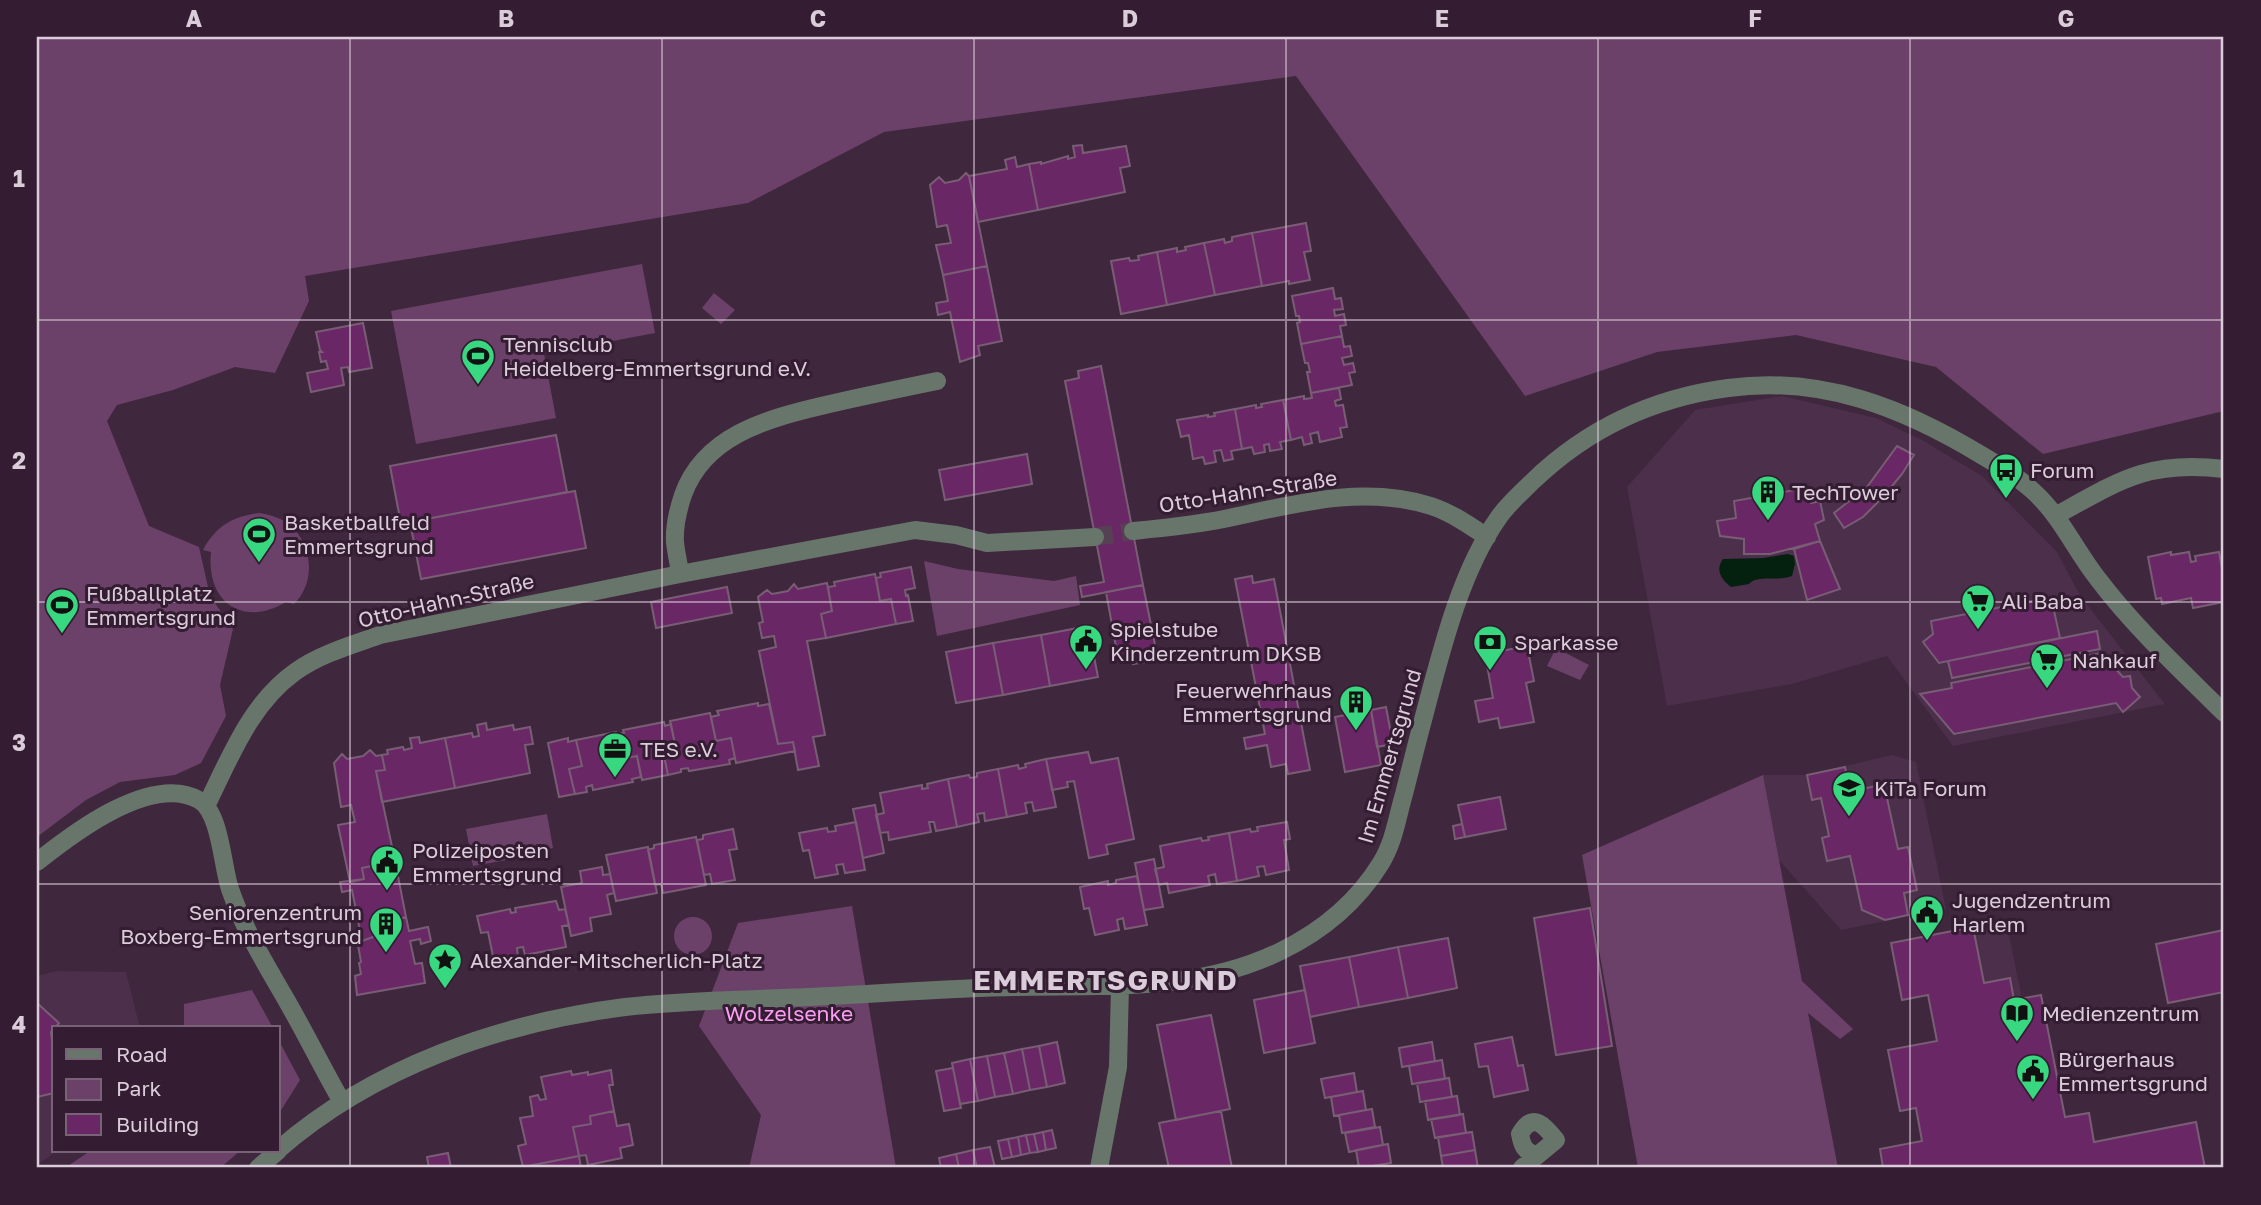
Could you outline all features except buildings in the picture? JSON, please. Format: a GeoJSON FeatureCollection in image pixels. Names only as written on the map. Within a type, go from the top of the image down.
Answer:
{"type":"FeatureCollection","features":[{"type":"Feature","properties":{"kind":"street"},"geometry":{"type":"LineString","coordinates":[[680,574],[675,542],[676,518],[692,474],[719,444],[738,432],[800,411],[936,381]]}},
{"type":"Feature","properties":{"kind":"street","name":"Im Emmertsgrund"},"geometry":{"type":"LineString","coordinates":[[280,1149],[342,1101],[394,1074],[491,1036],[564,1017],[626,1007],[706,1002],[1014,987],[1162,984],[1243,967],[1273,955],[1324,926],[1346,908],[1366,886],[1392,842],[1452,617],[1501,514],[1555,460],[1588,436],[1628,414],[1666,401],[1732,387],[1788,385],[1852,395],[1894,408],[1944,432],[2016,476],[2057,515],[2094,574],[2128,616],[2224,713]]}},
{"type":"Feature","properties":{"kind":"street"},"geometry":{"type":"LineString","coordinates":[[2057,515],[2137,473],[2180,466],[2224,469]]}},
{"type":"Feature","properties":{"kind":"street","name":"Otto-Hahn-Straße"},"geometry":{"type":"LineString","coordinates":[[1133,531],[1219,519],[1320,499],[1376,497],[1431,506],[1460,519],[1488,537]]}},
{"type":"Feature","properties":{"kind":"street","name":"Otto-Hahn-Straße"},"geometry":{"type":"LineString","coordinates":[[206,806],[244,728],[268,698],[295,672],[341,648],[404,628],[915,530],[956,535],[987,543],[1095,537]]}},
{"type":"Feature","properties":{"kind":"street"},"geometry":{"type":"LineString","coordinates":[[37,862],[93,820],[136,801],[174,794],[198,800],[206,806],[213,816],[225,874],[248,932],[342,1101]]}},
{"type":"Feature","properties":{"kind":"street"},"geometry":{"type":"LineString","coordinates":[[1099,1168],[1118,1067],[1120,986]]}},
{"type":"Feature","properties":{"kind":"street","name":"Im Emmertsgrund"},"geometry":{"type":"LineString","coordinates":[[258,1168],[277,1152]]}},
{"type":"Feature","properties":{"kind":"street"},"geometry":{"type":"LineString","coordinates":[[1522,1168],[1537,1155]]}},
{"type":"Feature","properties":{"kind":"shaded area"},"geometry":{"type":"Polygon","coordinates":[[[1782,396],[1876,418],[1922,440],[1982,476],[2057,552],[2081,597],[2165,704],[1953,746],[1887,656],[1792,684],[1667,706],[1627,487],[1695,410],[1782,396]]]}},
{"type":"Feature","properties":{"kind":"shaded area"},"geometry":{"type":"Polygon","coordinates":[[[1788,554],[1794,556],[1792,576],[1757,579],[1749,584],[1731,587],[1720,574],[1719,567],[1723,559],[1788,554]]]}},
{"type":"Feature","properties":{"kind":"shaded area","name":"KiTa Forum"},"geometry":{"type":"Polygon","coordinates":[[[1892,755],[1916,762],[1946,909],[1841,930],[1779,860],[1763,775],[1807,775],[1892,755]]]}},
{"type":"Feature","properties":{"kind":"shaded area"},"geometry":{"type":"Polygon","coordinates":[[[2007,925],[2022,999],[1964,1010],[1949,935],[2007,925]]]}},
{"type":"Feature","properties":{"kind":"shaded area"},"geometry":{"type":"Polygon","coordinates":[[[57,971],[126,972],[140,1026],[52,1026],[52,1152],[56,1152],[37,1165],[37,976],[57,971]]]}},
{"type":"Feature","properties":{"kind":"green space"},"geometry":{"type":"Polygon","coordinates":[[[37,37],[2224,37],[2224,411],[2043,454],[1936,367],[1796,335],[1657,352],[1525,396],[1296,76],[884,132],[748,203],[305,276],[309,301],[275,373],[235,367],[173,390],[117,405],[107,421],[149,526],[199,547],[210,596],[233,629],[220,685],[226,716],[201,763],[175,775],[120,782],[86,800],[37,837],[37,37]]]}},
{"type":"Feature","properties":{"kind":"green space","name":"Tennisclub Heidelberg-Emmertsgrund e.V."},"geometry":{"type":"Polygon","coordinates":[[[642,264],[655,333],[544,354],[556,418],[416,444],[391,311],[642,264]]]}},
{"type":"Feature","properties":{"kind":"green space"},"geometry":{"type":"Polygon","coordinates":[[[714,293],[735,310],[721,324],[702,308],[714,293]]]}},
{"type":"Feature","properties":{"kind":"green space","name":"Basketballfeld Emmertsgrund"},"geometry":{"type":"Polygon","coordinates":[[[260,513],[283,520],[298,534],[307,553],[308,575],[306,585],[294,604],[286,602],[270,609],[242,611],[230,606],[221,597],[214,585],[211,552],[203,550],[226,524],[260,513]]]}},
{"type":"Feature","properties":{"kind":"green space"},"geometry":{"type":"Polygon","coordinates":[[[924,561],[958,569],[1054,581],[1076,576],[1080,605],[937,636],[924,561]]]}},
{"type":"Feature","properties":{"kind":"green space"},"geometry":{"type":"Polygon","coordinates":[[[1556,648],[1589,665],[1580,680],[1547,666],[1556,648]]]}},
{"type":"Feature","properties":{"kind":"green space"},"geometry":{"type":"Polygon","coordinates":[[[1763,775],[1802,981],[1853,1029],[1840,1039],[1808,1013],[1838,1168],[1638,1168],[1582,855],[1763,775]]]}},
{"type":"Feature","properties":{"kind":"green space"},"geometry":{"type":"Polygon","coordinates":[[[547,814],[553,848],[473,866],[466,829],[547,814]]]}},
{"type":"Feature","properties":{"kind":"green space","name":"Wolzelsenke"},"geometry":{"type":"Polygon","coordinates":[[[852,906],[896,1168],[749,1168],[761,1115],[699,1026],[738,923],[852,906]]]}},
{"type":"Feature","properties":{"kind":"green space"},"geometry":{"type":"Polygon","coordinates":[[[693,917],[706,923],[712,936],[706,949],[693,955],[680,949],[674,936],[680,923],[693,917]]]}},
{"type":"Feature","properties":{"kind":"green space"},"geometry":{"type":"Polygon","coordinates":[[[252,990],[272,1026],[184,1026],[184,1004],[252,990]]]}},
{"type":"Feature","properties":{"kind":"green space"},"geometry":{"type":"Polygon","coordinates":[[[280,1043],[300,1080],[280,1112],[280,1043]]]}},
{"type":"Feature","properties":{"kind":"green space"},"geometry":{"type":"Polygon","coordinates":[[[89,1152],[239,1152],[220,1168],[65,1168],[89,1152]]]}},
{"type":"Feature","properties":{"kind":"tunnel"},"geometry":{"type":"LineString","coordinates":[[1095,537],[1133,531]]}},
{"type":"Feature","properties":{"kind":"place","name":"Tennisclub Heidelberg-Emmertsgrund e.V."},"geometry":{"type":"Point","coordinates":[478,386]}},
{"type":"Feature","properties":{"kind":"place","name":"Forum"},"geometry":{"type":"Point","coordinates":[2006,500]}},
{"type":"Feature","properties":{"kind":"place","name":"TechTower"},"geometry":{"type":"Point","coordinates":[1768,522]}},
{"type":"Feature","properties":{"kind":"place","name":"Basketballfeld Emmertsgrund"},"geometry":{"type":"Point","coordinates":[259,564]}},
{"type":"Feature","properties":{"kind":"place","name":"Ali Baba"},"geometry":{"type":"Point","coordinates":[1978,631]}},
{"type":"Feature","properties":{"kind":"place","name":"Fußballplatz Emmertsgrund"},"geometry":{"type":"Point","coordinates":[62,635]}},
{"type":"Feature","properties":{"kind":"place","name":"Spielstube Kinderzentrum DKSB"},"geometry":{"type":"Point","coordinates":[1086,671]}},
{"type":"Feature","properties":{"kind":"place","name":"Sparkasse"},"geometry":{"type":"Point","coordinates":[1490,672]}},
{"type":"Feature","properties":{"kind":"place","name":"Nahkauf"},"geometry":{"type":"Point","coordinates":[2047,690]}},
{"type":"Feature","properties":{"kind":"place","name":"Feuerwehrhaus Emmertsgrund"},"geometry":{"type":"Point","coordinates":[1356,732]}},
{"type":"Feature","properties":{"kind":"place","name":"TES e.V."},"geometry":{"type":"Point","coordinates":[615,779]}},
{"type":"Feature","properties":{"kind":"place","name":"KiTa Forum"},"geometry":{"type":"Point","coordinates":[1849,818]}},
{"type":"Feature","properties":{"kind":"place","name":"Polizeiposten Emmertsgrund"},"geometry":{"type":"Point","coordinates":[387,892]}},
{"type":"Feature","properties":{"kind":"place","name":"Jugendzentrum Harlem"},"geometry":{"type":"Point","coordinates":[1927,942]}},
{"type":"Feature","properties":{"kind":"place","name":"Seniorenzentrum Boxberg-Emmertsgrund"},"geometry":{"type":"Point","coordinates":[386,954]}},
{"type":"Feature","properties":{"kind":"place","name":"Alexander-Mitscherlich-Platz"},"geometry":{"type":"Point","coordinates":[445,990]}},
{"type":"Feature","properties":{"kind":"place","name":"Medienzentrum"},"geometry":{"type":"Point","coordinates":[2017,1043]}},
{"type":"Feature","properties":{"kind":"place","name":"Bürgerhaus Emmertsgrund"},"geometry":{"type":"Point","coordinates":[2033,1101]}},
{"type":"Feature","properties":{"kind":"district","name":"EMMERTSGRUND"},"geometry":{"type":"Point","coordinates":[1106,979]}}]}
